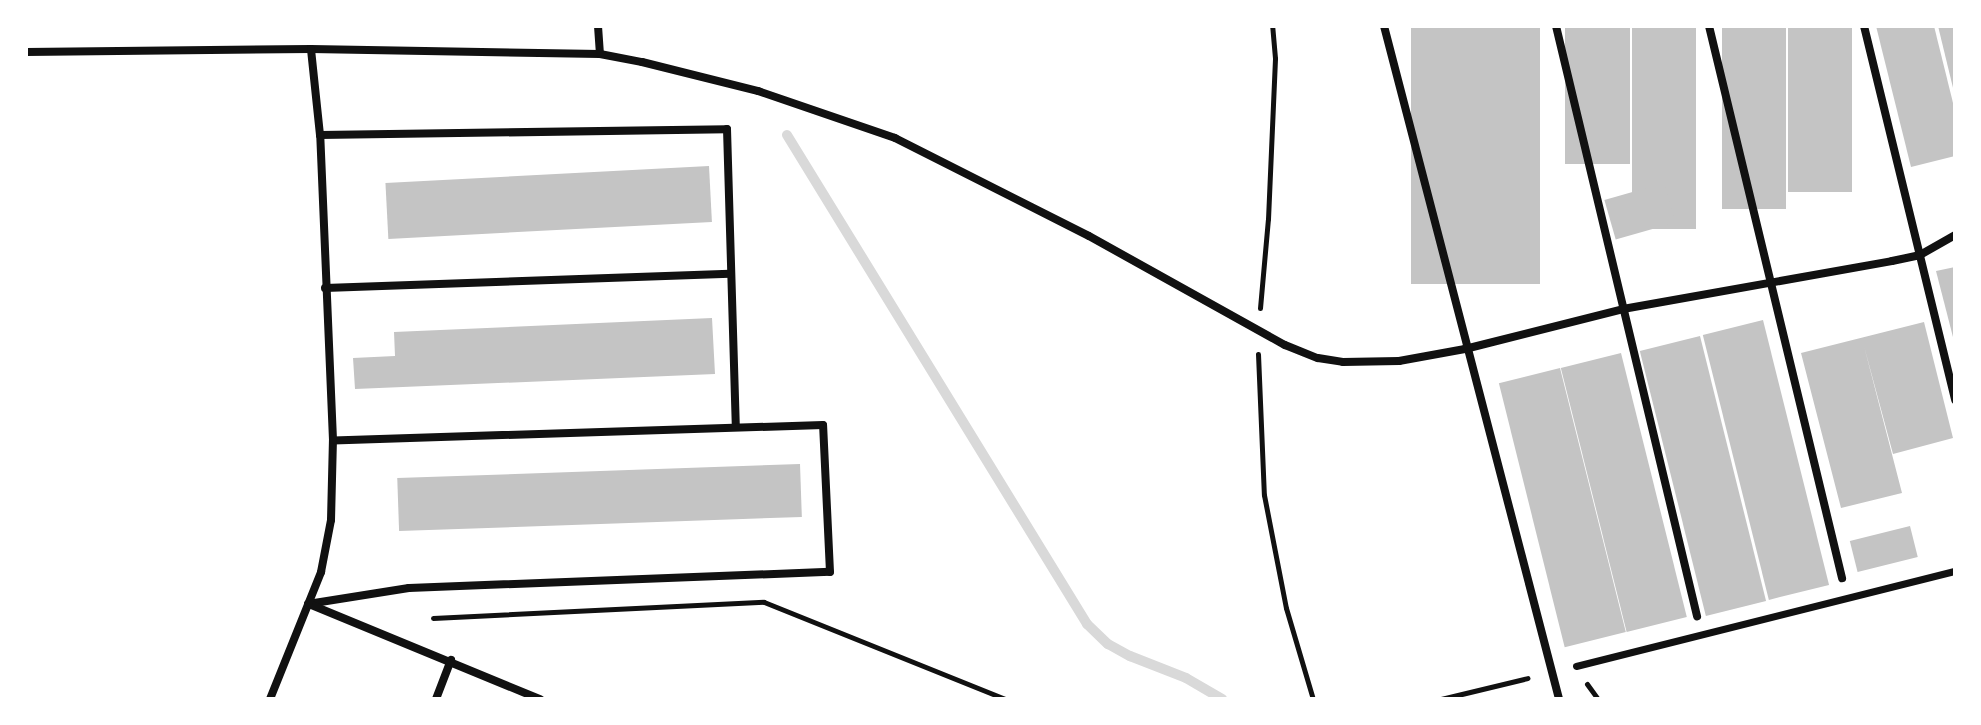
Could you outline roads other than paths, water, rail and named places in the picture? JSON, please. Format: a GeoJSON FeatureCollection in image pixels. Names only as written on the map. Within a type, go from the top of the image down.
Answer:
{"type":"FeatureCollection","features":[{"type":"Feature","properties":{"kind":"street"},"geometry":{"type":"LineString","coordinates":[[598,26],[600,54]]}},
{"type":"Feature","properties":{"kind":"street"},"geometry":{"type":"LineString","coordinates":[[1384,26],[1465,349],[1559,699]]}},
{"type":"Feature","properties":{"kind":"street"},"geometry":{"type":"LineString","coordinates":[[1556,26],[1697,616]]}},
{"type":"Feature","properties":{"kind":"street"},"geometry":{"type":"LineString","coordinates":[[1709,26],[1842,578]]}},
{"type":"Feature","properties":{"kind":"street"},"geometry":{"type":"LineString","coordinates":[[1864,26],[1955,400]]}},
{"type":"Feature","properties":{"kind":"street"},"geometry":{"type":"LineString","coordinates":[[270,699],[328,545],[333,440],[320,135],[311,49]]}},
{"type":"Feature","properties":{"kind":"street"},"geometry":{"type":"LineString","coordinates":[[26,52],[311,49],[600,54],[758,91],[895,138],[1089,236],[1285,345],[1318,358],[1365,364],[1465,349],[1623,309],[1769,280],[1920,255],[1955,235]]}},
{"type":"Feature","properties":{"kind":"street"},"geometry":{"type":"LineString","coordinates":[[320,135],[727,129],[736,426]]}},
{"type":"Feature","properties":{"kind":"street"},"geometry":{"type":"LineString","coordinates":[[325,288],[730,274]]}},
{"type":"Feature","properties":{"kind":"street"},"geometry":{"type":"LineString","coordinates":[[308,604],[409,588],[830,572],[823,425],[333,440]]}},
{"type":"Feature","properties":{"kind":"street"},"geometry":{"type":"LineString","coordinates":[[1576,666],[1955,571]]}},
{"type":"Feature","properties":{"kind":"street"},"geometry":{"type":"LineString","coordinates":[[308,604],[540,699]]}},
{"type":"Feature","properties":{"kind":"street"},"geometry":{"type":"LineString","coordinates":[[436,699],[451,660]]}},
{"type":"Feature","properties":{"kind":"waterway"},"geometry":{"type":"LineString","coordinates":[[787,135],[1087,624],[1108,644],[1186,678],[1222,699]]}}]}
